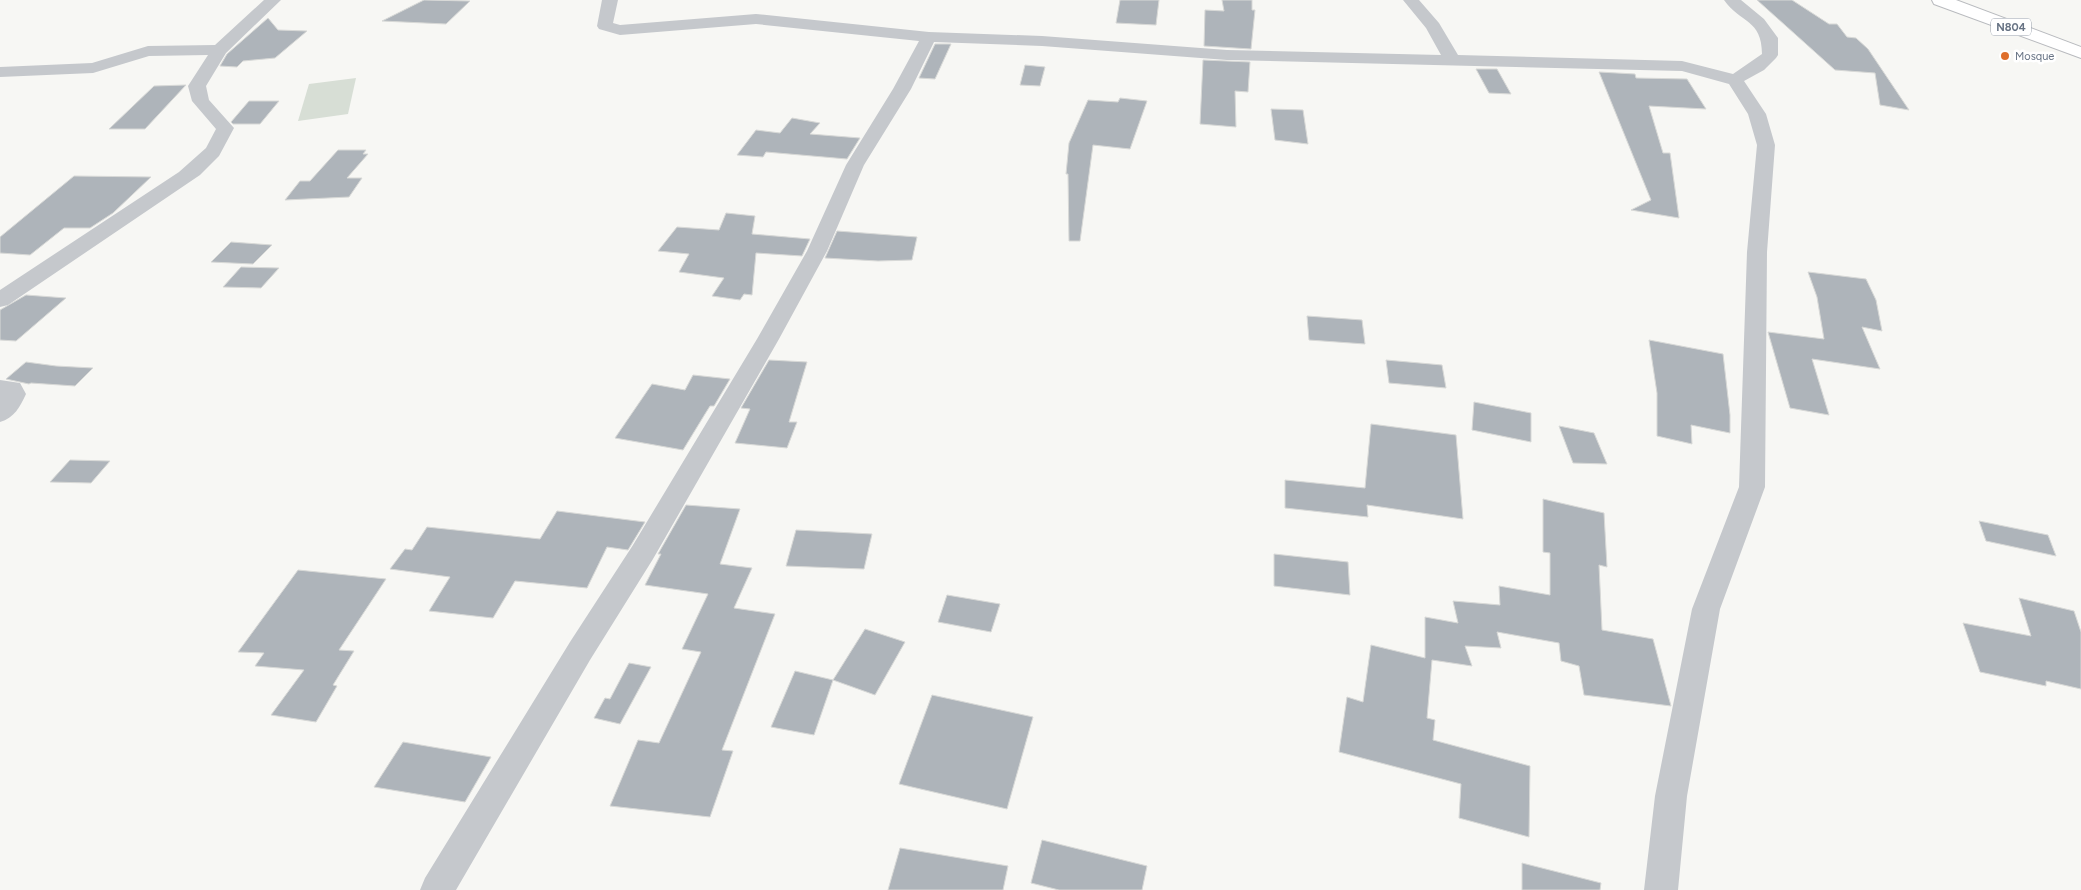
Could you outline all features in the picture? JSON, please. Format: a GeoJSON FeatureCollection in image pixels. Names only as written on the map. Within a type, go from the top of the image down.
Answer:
{"type":"FeatureCollection","features":[{"type":"Feature","properties":{"kind":"highway","name":"N804"},"geometry":{"type":"LineString","coordinates":[[1940,0],[2081,53]]}},
{"type":"Feature","properties":{"kind":"highway","name":"N804"},"geometry":{"type":"LineString","coordinates":[[1960,0],[2081,44]]}},
{"type":"Feature","properties":{"kind":"street"},"geometry":{"type":"LineString","coordinates":[[0,300],[178,182],[201,164],[220,143],[224,128],[201,101],[197,86],[219,50],[273,0]]}},
{"type":"Feature","properties":{"kind":"street"},"geometry":{"type":"LineString","coordinates":[[610,0],[604,26],[620,30],[756,19],[929,37],[1042,41],[1227,55],[1682,66],[1735,80],[1757,114],[1766,146],[1757,252],[1752,487],[1706,609],[1670,796],[1661,890]]}},
{"type":"Feature","properties":{"kind":"street"},"geometry":{"type":"LineString","coordinates":[[1411,0],[1433,26],[1452,60]]}},
{"type":"Feature","properties":{"kind":"street"},"geometry":{"type":"LineString","coordinates":[[1732,0],[1758,22],[1770,38],[1770,55],[1758,66],[1735,80]]}},
{"type":"Feature","properties":{"kind":"street"},"geometry":{"type":"LineString","coordinates":[[437,890],[510,772],[580,651],[643,552],[714,428],[768,340],[817,251],[855,166],[902,89],[929,37]]}},
{"type":"Feature","properties":{"kind":"street"},"geometry":{"type":"LineString","coordinates":[[0,72],[93,68],[148,51],[219,50]]}},
{"type":"Feature","properties":{"kind":"street"},"geometry":{"type":"LineString","coordinates":[[0,388],[12,389],[14,394],[10,403],[0,414]]}},
{"type":"Feature","properties":{"kind":"shaded area"},"geometry":{"type":"Polygon","coordinates":[[[356,78],[348,114],[298,121],[309,84],[356,78]]]}},
{"type":"Feature","properties":{"kind":"building"},"geometry":{"type":"Polygon","coordinates":[[[424,0],[470,1],[446,24],[382,21],[424,0]]]}},
{"type":"Feature","properties":{"kind":"building"},"geometry":{"type":"Polygon","coordinates":[[[1120,0],[1159,0],[1156,25],[1116,23],[1120,0]]]}},
{"type":"Feature","properties":{"kind":"building"},"geometry":{"type":"Polygon","coordinates":[[[1222,0],[1252,0],[1252,10],[1255,10],[1251,49],[1204,46],[1205,10],[1224,11],[1222,0]]]}},
{"type":"Feature","properties":{"kind":"building"},"geometry":{"type":"Polygon","coordinates":[[[1757,0],[1792,0],[1829,24],[1837,24],[1847,37],[1856,38],[1868,49],[1909,110],[1880,105],[1875,73],[1835,70],[1757,0]]]}},
{"type":"Feature","properties":{"kind":"building"},"geometry":{"type":"Polygon","coordinates":[[[268,18],[278,30],[307,31],[275,58],[243,61],[237,67],[220,66],[227,54],[268,18]]]}},
{"type":"Feature","properties":{"kind":"building"},"geometry":{"type":"Polygon","coordinates":[[[935,44],[951,44],[935,79],[919,78],[935,44]]]}},
{"type":"Feature","properties":{"kind":"building"},"geometry":{"type":"Polygon","coordinates":[[[1203,60],[1250,62],[1248,92],[1235,91],[1236,127],[1200,124],[1203,60]]]}},
{"type":"Feature","properties":{"kind":"building"},"geometry":{"type":"Polygon","coordinates":[[[1025,65],[1045,67],[1040,86],[1020,85],[1025,65]]]}},
{"type":"Feature","properties":{"kind":"building"},"geometry":{"type":"Polygon","coordinates":[[[1476,69],[1497,69],[1511,94],[1489,93],[1476,69]]]}},
{"type":"Feature","properties":{"kind":"building"},"geometry":{"type":"Polygon","coordinates":[[[1599,72],[1635,74],[1636,78],[1687,79],[1706,109],[1649,106],[1663,153],[1670,153],[1679,218],[1631,210],[1651,200],[1599,72]]]}},
{"type":"Feature","properties":{"kind":"building"},"geometry":{"type":"Polygon","coordinates":[[[186,85],[145,129],[109,129],[154,86],[186,85]]]}},
{"type":"Feature","properties":{"kind":"building"},"geometry":{"type":"Polygon","coordinates":[[[1120,98],[1147,101],[1130,149],[1093,145],[1080,241],[1069,241],[1068,174],[1066,174],[1069,143],[1088,100],[1118,102],[1120,98]]]}},
{"type":"Feature","properties":{"kind":"building"},"geometry":{"type":"Polygon","coordinates":[[[249,101],[279,101],[260,124],[233,124],[231,122],[249,101]]]}},
{"type":"Feature","properties":{"kind":"building"},"geometry":{"type":"Polygon","coordinates":[[[1271,109],[1303,110],[1308,144],[1275,140],[1271,109]]]}},
{"type":"Feature","properties":{"kind":"building"},"geometry":{"type":"Polygon","coordinates":[[[792,118],[820,123],[810,134],[860,138],[847,159],[766,152],[763,157],[737,155],[756,130],[780,133],[792,118]]]}},
{"type":"Feature","properties":{"kind":"building"},"geometry":{"type":"Polygon","coordinates":[[[338,150],[366,150],[363,154],[368,154],[347,178],[362,178],[349,197],[285,200],[300,181],[310,181],[338,150]]]}},
{"type":"Feature","properties":{"kind":"building"},"geometry":{"type":"Polygon","coordinates":[[[74,176],[151,177],[113,213],[90,228],[64,228],[30,255],[0,253],[0,237],[74,176]]]}},
{"type":"Feature","properties":{"kind":"building"},"geometry":{"type":"Polygon","coordinates":[[[726,213],[755,216],[752,234],[810,239],[802,256],[756,253],[752,295],[744,294],[740,300],[712,296],[724,278],[679,272],[689,254],[658,251],[677,227],[719,230],[726,213]]]}},
{"type":"Feature","properties":{"kind":"building"},"geometry":{"type":"Polygon","coordinates":[[[837,231],[917,237],[912,260],[878,261],[825,258],[837,231]]]}},
{"type":"Feature","properties":{"kind":"building"},"geometry":{"type":"Polygon","coordinates":[[[231,242],[272,245],[253,264],[211,262],[231,242]]]}},
{"type":"Feature","properties":{"kind":"building"},"geometry":{"type":"Polygon","coordinates":[[[241,267],[279,268],[261,288],[223,287],[241,267]]]}},
{"type":"Feature","properties":{"kind":"building"},"geometry":{"type":"Polygon","coordinates":[[[1808,272],[1866,279],[1876,300],[1882,331],[1862,327],[1880,369],[1812,359],[1829,415],[1790,408],[1768,332],[1824,339],[1817,297],[1808,272]]]}},
{"type":"Feature","properties":{"kind":"building"},"geometry":{"type":"Polygon","coordinates":[[[26,295],[66,298],[16,341],[0,340],[0,310],[26,295]]]}},
{"type":"Feature","properties":{"kind":"building"},"geometry":{"type":"Polygon","coordinates":[[[1307,316],[1362,320],[1365,344],[1309,340],[1307,316]]]}},
{"type":"Feature","properties":{"kind":"building"},"geometry":{"type":"Polygon","coordinates":[[[1649,340],[1723,354],[1730,415],[1730,433],[1691,425],[1692,444],[1657,436],[1657,393],[1649,340]]]}},
{"type":"Feature","properties":{"kind":"building"},"geometry":{"type":"Polygon","coordinates":[[[769,360],[807,362],[789,422],[797,422],[787,448],[735,443],[750,409],[741,408],[769,360]]]}},
{"type":"Feature","properties":{"kind":"building"},"geometry":{"type":"Polygon","coordinates":[[[1386,360],[1442,365],[1446,388],[1389,383],[1386,360]]]}},
{"type":"Feature","properties":{"kind":"building"},"geometry":{"type":"Polygon","coordinates":[[[26,362],[93,368],[75,386],[29,384],[6,379],[26,362]]]}},
{"type":"Feature","properties":{"kind":"building"},"geometry":{"type":"Polygon","coordinates":[[[693,375],[730,379],[714,406],[710,406],[683,450],[615,438],[652,384],[685,390],[693,375]]]}},
{"type":"Feature","properties":{"kind":"building"},"geometry":{"type":"Polygon","coordinates":[[[1474,402],[1531,413],[1531,442],[1472,430],[1474,402]]]}},
{"type":"Feature","properties":{"kind":"building"},"geometry":{"type":"Polygon","coordinates":[[[1371,424],[1456,435],[1463,519],[1367,505],[1368,517],[1285,508],[1285,480],[1365,488],[1371,424]]]}},
{"type":"Feature","properties":{"kind":"building"},"geometry":{"type":"Polygon","coordinates":[[[1559,426],[1594,433],[1607,464],[1573,463],[1559,426]]]}},
{"type":"Feature","properties":{"kind":"building"},"geometry":{"type":"Polygon","coordinates":[[[70,460],[110,461],[91,483],[50,482],[70,460]]]}},
{"type":"Feature","properties":{"kind":"building"},"geometry":{"type":"Polygon","coordinates":[[[1543,499],[1604,513],[1607,567],[1599,565],[1602,630],[1653,639],[1671,706],[1584,695],[1579,666],[1561,661],[1559,643],[1497,632],[1501,648],[1465,646],[1472,666],[1432,660],[1427,718],[1435,720],[1433,740],[1530,766],[1529,837],[1459,818],[1461,784],[1339,752],[1347,697],[1363,702],[1371,645],[1425,658],[1425,617],[1458,623],[1453,601],[1500,605],[1499,586],[1550,595],[1550,553],[1543,552],[1543,499]]]}},
{"type":"Feature","properties":{"kind":"building"},"geometry":{"type":"Polygon","coordinates":[[[686,505],[740,509],[720,564],[752,568],[734,608],[775,614],[722,750],[733,751],[710,817],[610,806],[638,740],[659,743],[701,652],[682,649],[708,594],[645,585],[661,554],[658,554],[686,505]]]}},
{"type":"Feature","properties":{"kind":"building"},"geometry":{"type":"Polygon","coordinates":[[[557,511],[645,522],[628,550],[607,547],[587,588],[515,581],[493,618],[429,611],[450,577],[390,569],[405,549],[412,550],[427,527],[540,539],[557,511]]]}},
{"type":"Feature","properties":{"kind":"building"},"geometry":{"type":"Polygon","coordinates":[[[1979,521],[2048,535],[2056,556],[1986,541],[1979,521]]]}},
{"type":"Feature","properties":{"kind":"building"},"geometry":{"type":"Polygon","coordinates":[[[796,530],[872,534],[864,569],[786,566],[796,530]]]}},
{"type":"Feature","properties":{"kind":"building"},"geometry":{"type":"Polygon","coordinates":[[[1274,554],[1348,562],[1350,595],[1274,586],[1274,554]]]}},
{"type":"Feature","properties":{"kind":"building"},"geometry":{"type":"Polygon","coordinates":[[[298,570],[386,579],[339,650],[354,651],[333,685],[337,686],[316,722],[271,715],[304,670],[255,666],[264,653],[238,652],[298,570]]]}},
{"type":"Feature","properties":{"kind":"building"},"geometry":{"type":"Polygon","coordinates":[[[947,595],[1000,604],[991,632],[938,622],[947,595]]]}},
{"type":"Feature","properties":{"kind":"building"},"geometry":{"type":"Polygon","coordinates":[[[2019,598],[2074,611],[2081,632],[2081,689],[2046,681],[2046,686],[1980,672],[1963,623],[2031,636],[2019,598]]]}},
{"type":"Feature","properties":{"kind":"building"},"geometry":{"type":"Polygon","coordinates":[[[865,629],[905,642],[875,695],[833,680],[865,629]]]}},
{"type":"Feature","properties":{"kind":"building"},"geometry":{"type":"Polygon","coordinates":[[[629,663],[651,667],[620,724],[594,718],[605,698],[610,699],[629,663]]]}},
{"type":"Feature","properties":{"kind":"building"},"geometry":{"type":"Polygon","coordinates":[[[795,671],[833,680],[814,735],[771,727],[795,671]]]}},
{"type":"Feature","properties":{"kind":"building"},"geometry":{"type":"Polygon","coordinates":[[[932,695],[1033,717],[1007,809],[899,784],[932,695]]]}},
{"type":"Feature","properties":{"kind":"building"},"geometry":{"type":"Polygon","coordinates":[[[403,742],[491,757],[465,802],[374,787],[403,742]]]}},
{"type":"Feature","properties":{"kind":"building"},"geometry":{"type":"Polygon","coordinates":[[[1042,840],[1147,866],[1142,890],[1059,890],[1031,883],[1042,840]]]}},
{"type":"Feature","properties":{"kind":"building"},"geometry":{"type":"Polygon","coordinates":[[[900,848],[1008,866],[1003,890],[888,890],[900,848]]]}},
{"type":"Feature","properties":{"kind":"building"},"geometry":{"type":"Polygon","coordinates":[[[1522,863],[1601,883],[1600,890],[1522,890],[1522,863]]]}},
{"type":"Feature","properties":{"kind":"place","name":"Mosque"},"geometry":{"type":"Point","coordinates":[2005,56]}}]}
